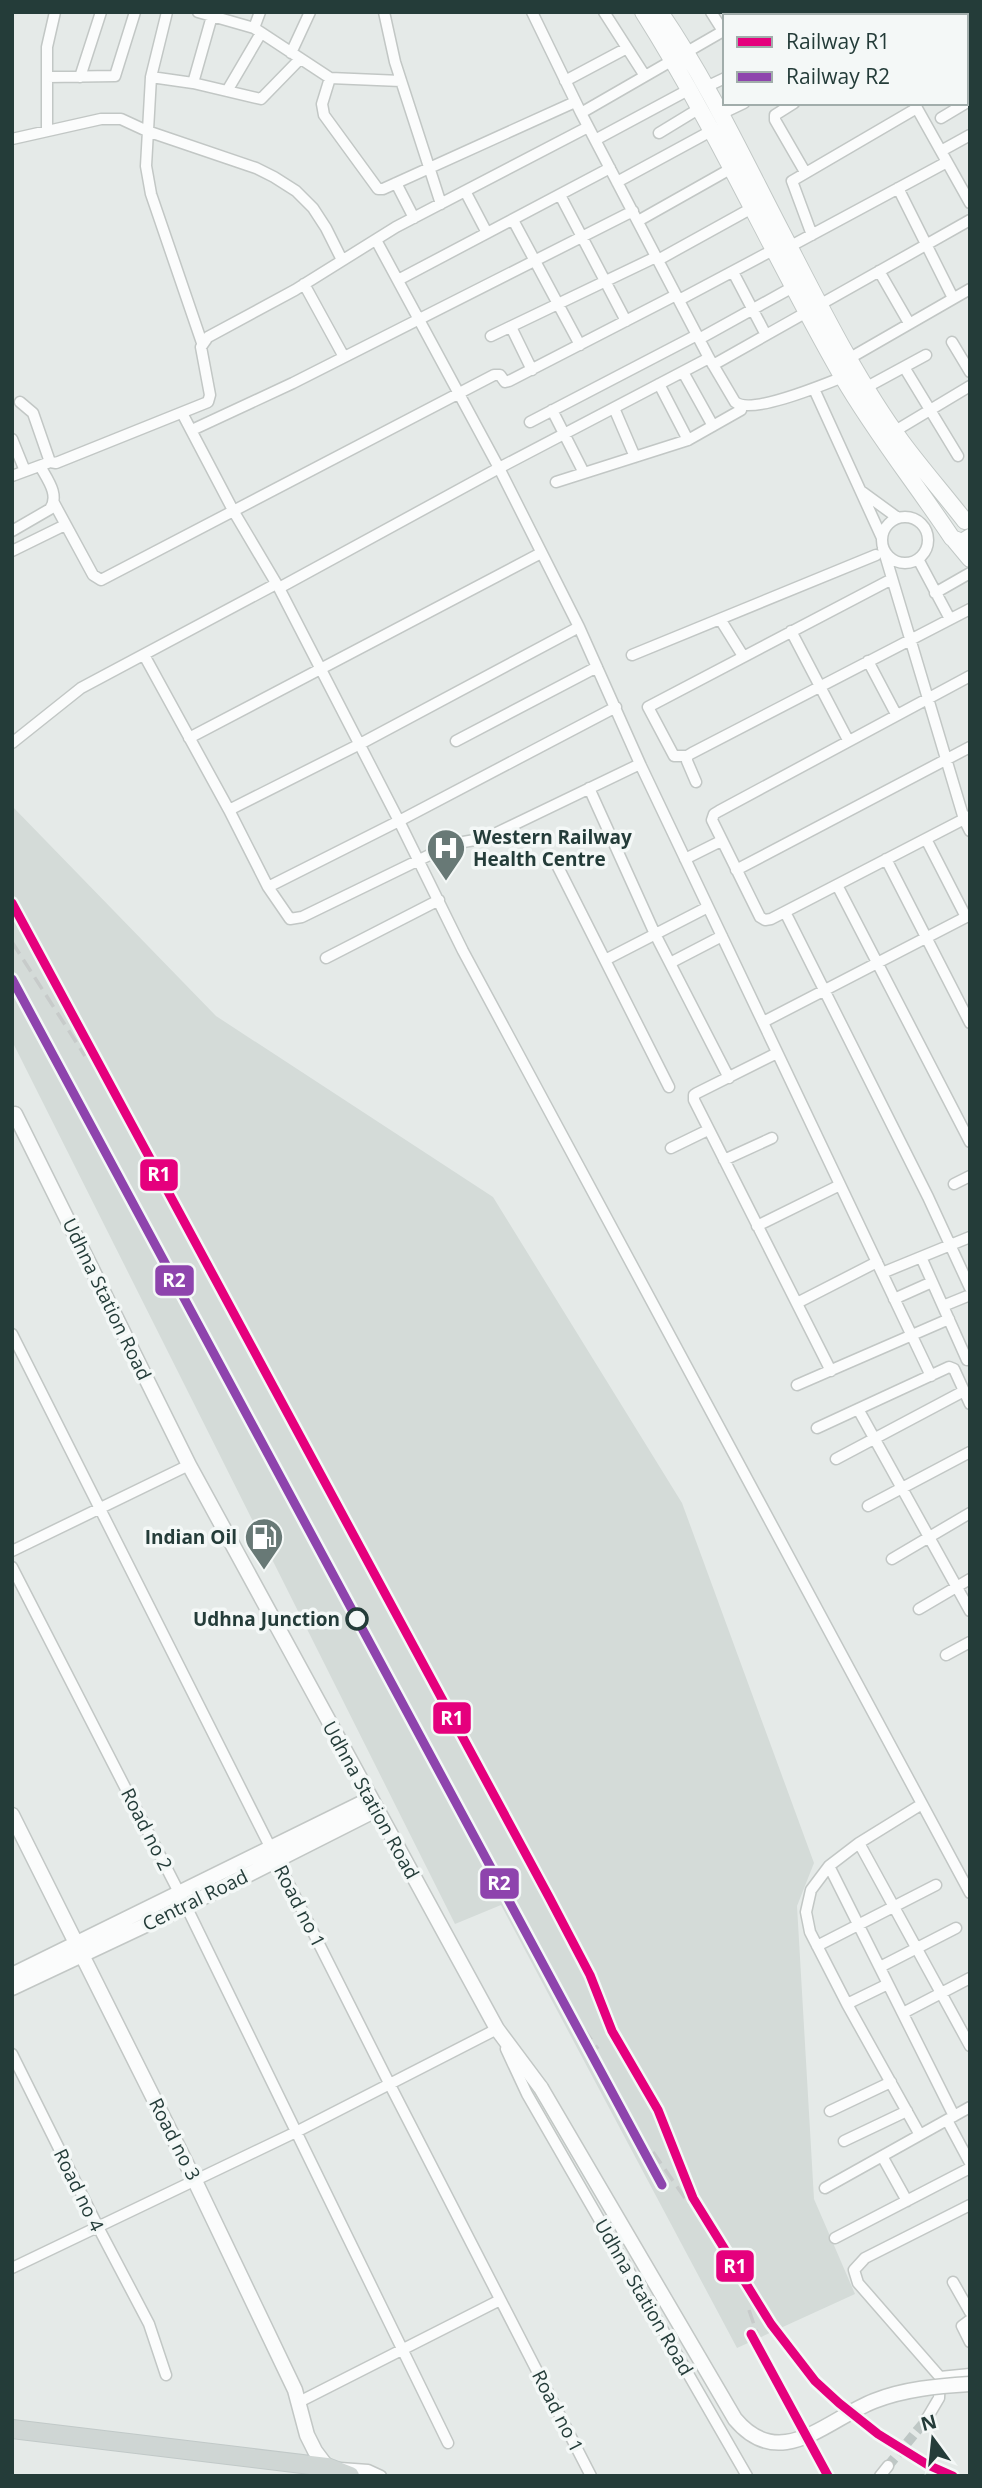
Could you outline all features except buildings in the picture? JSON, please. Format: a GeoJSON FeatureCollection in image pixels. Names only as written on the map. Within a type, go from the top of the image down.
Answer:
{"type":"FeatureCollection","features":[{"type":"Feature","properties":{"kind":"main road"},"geometry":{"type":"LineString","coordinates":[[643,12],[706,87],[721,114],[781,249],[814,308],[843,377],[891,452],[957,538]]}},
{"type":"Feature","properties":{"kind":"main road"},"geometry":{"type":"LineString","coordinates":[[660,12],[680,56],[690,89],[751,208],[781,249],[793,287],[814,308],[850,358],[895,431],[967,523]]}},
{"type":"Feature","properties":{"kind":"main road"},"geometry":{"type":"LineString","coordinates":[[967,523],[954,522],[950,528],[970,559]]}},
{"type":"Feature","properties":{"kind":"main road"},"geometry":{"type":"LineString","coordinates":[[12,2429],[350,2476]]}},
{"type":"Feature","properties":{"kind":"street"},"geometry":{"type":"LineString","coordinates":[[47,130],[48,39],[55,12]]}},
{"type":"Feature","properties":{"kind":"street"},"geometry":{"type":"LineString","coordinates":[[80,77],[101,12]]}},
{"type":"Feature","properties":{"kind":"street"},"geometry":{"type":"LineString","coordinates":[[47,77],[115,76],[135,12]]}},
{"type":"Feature","properties":{"kind":"street"},"geometry":{"type":"LineString","coordinates":[[12,476],[45,464],[56,463],[204,404],[210,399],[202,343],[151,194],[146,166],[151,77],[167,12]]}},
{"type":"Feature","properties":{"kind":"street"},"geometry":{"type":"LineString","coordinates":[[227,91],[257,30],[260,12]]}},
{"type":"Feature","properties":{"kind":"street"},"geometry":{"type":"LineString","coordinates":[[151,77],[263,98],[295,56],[310,12]]}},
{"type":"Feature","properties":{"kind":"street"},"geometry":{"type":"LineString","coordinates":[[384,12],[401,81],[441,204]]}},
{"type":"Feature","properties":{"kind":"street"},"geometry":{"type":"LineString","coordinates":[[532,12],[575,102],[698,337],[741,410],[688,440],[556,482]]}},
{"type":"Feature","properties":{"kind":"street"},"geometry":{"type":"LineString","coordinates":[[604,12],[645,76]]}},
{"type":"Feature","properties":{"kind":"street"},"geometry":{"type":"LineString","coordinates":[[711,12],[723,29]]}},
{"type":"Feature","properties":{"kind":"street"},"geometry":{"type":"LineString","coordinates":[[967,12],[970,18]]}},
{"type":"Feature","properties":{"kind":"street"},"geometry":{"type":"LineString","coordinates":[[193,83],[206,14],[257,30],[330,78],[401,81]]}},
{"type":"Feature","properties":{"kind":"street"},"geometry":{"type":"LineString","coordinates":[[581,113],[723,31]]}},
{"type":"Feature","properties":{"kind":"street"},"geometry":{"type":"LineString","coordinates":[[565,82],[627,48]]}},
{"type":"Feature","properties":{"kind":"street"},"geometry":{"type":"LineString","coordinates":[[330,78],[323,104],[324,115],[373,185],[383,189],[575,102]]}},
{"type":"Feature","properties":{"kind":"street"},"geometry":{"type":"LineString","coordinates":[[706,87],[723,79]]}},
{"type":"Feature","properties":{"kind":"street"},"geometry":{"type":"LineString","coordinates":[[595,140],[690,89]]}},
{"type":"Feature","properties":{"kind":"street"},"geometry":{"type":"LineString","coordinates":[[721,114],[740,105]]}},
{"type":"Feature","properties":{"kind":"street"},"geometry":{"type":"LineString","coordinates":[[788,105],[775,115],[775,120],[805,172]]}},
{"type":"Feature","properties":{"kind":"street"},"geometry":{"type":"LineString","coordinates":[[941,118],[962,105]]}},
{"type":"Feature","properties":{"kind":"street"},"geometry":{"type":"LineString","coordinates":[[812,234],[792,185],[795,178],[916,106],[969,201]]}},
{"type":"Feature","properties":{"kind":"street"},"geometry":{"type":"LineString","coordinates":[[659,133],[700,108]]}},
{"type":"Feature","properties":{"kind":"street"},"geometry":{"type":"LineString","coordinates":[[12,139],[116,118],[256,168],[287,185],[320,218],[342,261]]}},
{"type":"Feature","properties":{"kind":"street"},"geometry":{"type":"LineString","coordinates":[[202,343],[208,337],[304,284],[414,218],[589,127]]}},
{"type":"Feature","properties":{"kind":"street"},"geometry":{"type":"LineString","coordinates":[[617,182],[712,131]]}},
{"type":"Feature","properties":{"kind":"street"},"geometry":{"type":"LineString","coordinates":[[941,151],[970,135]]}},
{"type":"Feature","properties":{"kind":"street"},"geometry":{"type":"LineString","coordinates":[[54,503],[93,575],[101,580],[494,375],[500,374],[507,382],[626,321],[812,234],[947,162]]}},
{"type":"Feature","properties":{"kind":"street"},"geometry":{"type":"LineString","coordinates":[[398,280],[610,168]]}},
{"type":"Feature","properties":{"kind":"street"},"geometry":{"type":"LineString","coordinates":[[192,430],[582,237],[635,216],[732,168]]}},
{"type":"Feature","properties":{"kind":"street"},"geometry":{"type":"LineString","coordinates":[[396,183],[414,218]]}},
{"type":"Feature","properties":{"kind":"street"},"geometry":{"type":"LineString","coordinates":[[898,188],[953,298]]}},
{"type":"Feature","properties":{"kind":"street"},"geometry":{"type":"LineString","coordinates":[[465,191],[487,233]]}},
{"type":"Feature","properties":{"kind":"street"},"geometry":{"type":"LineString","coordinates":[[560,195],[626,321]]}},
{"type":"Feature","properties":{"kind":"street"},"geometry":{"type":"LineString","coordinates":[[491,337],[657,258],[751,208]]}},
{"type":"Feature","properties":{"kind":"street"},"geometry":{"type":"LineString","coordinates":[[513,220],[580,345]]}},
{"type":"Feature","properties":{"kind":"street"},"geometry":{"type":"LineString","coordinates":[[12,743],[81,688],[659,384],[766,335],[970,220]]}},
{"type":"Feature","properties":{"kind":"street"},"geometry":{"type":"LineString","coordinates":[[376,240],[499,468],[579,627],[640,764],[931,1376]]}},
{"type":"Feature","properties":{"kind":"street"},"geometry":{"type":"LineString","coordinates":[[879,271],[909,323]]}},
{"type":"Feature","properties":{"kind":"street"},"geometry":{"type":"LineString","coordinates":[[733,272],[766,335]]}},
{"type":"Feature","properties":{"kind":"street"},"geometry":{"type":"LineString","coordinates":[[304,284],[344,357]]}},
{"type":"Feature","properties":{"kind":"street"},"geometry":{"type":"LineString","coordinates":[[530,422],[793,287]]}},
{"type":"Feature","properties":{"kind":"street"},"geometry":{"type":"LineString","coordinates":[[850,358],[970,289]]}},
{"type":"Feature","properties":{"kind":"street"},"geometry":{"type":"LineString","coordinates":[[511,327],[532,370]]}},
{"type":"Feature","properties":{"kind":"street"},"geometry":{"type":"LineString","coordinates":[[952,342],[970,372]]}},
{"type":"Feature","properties":{"kind":"street"},"geometry":{"type":"LineString","coordinates":[[867,387],[926,355]]}},
{"type":"Feature","properties":{"kind":"street"},"geometry":{"type":"LineString","coordinates":[[904,367],[958,456]]}},
{"type":"Feature","properties":{"kind":"street"},"geometry":{"type":"LineString","coordinates":[[683,372],[713,426]]}},
{"type":"Feature","properties":{"kind":"street"},"geometry":{"type":"LineString","coordinates":[[739,406],[752,406],[814,389],[843,377]]}},
{"type":"Feature","properties":{"kind":"street"},"geometry":{"type":"LineString","coordinates":[[659,384],[688,440]]}},
{"type":"Feature","properties":{"kind":"street"},"geometry":{"type":"LineString","coordinates":[[895,431],[970,386]]}},
{"type":"Feature","properties":{"kind":"street"},"geometry":{"type":"LineString","coordinates":[[814,389],[859,489],[892,579],[970,831]]}},
{"type":"Feature","properties":{"kind":"street"},"geometry":{"type":"LineString","coordinates":[[12,531],[50,509],[55,495],[33,413],[20,401]]}},
{"type":"Feature","properties":{"kind":"street"},"geometry":{"type":"LineString","coordinates":[[614,408],[635,457]]}},
{"type":"Feature","properties":{"kind":"street"},"geometry":{"type":"LineString","coordinates":[[552,410],[584,473]]}},
{"type":"Feature","properties":{"kind":"street"},"geometry":{"type":"LineString","coordinates":[[182,413],[234,512],[278,586],[400,821],[463,951],[970,1893]]}},
{"type":"Feature","properties":{"kind":"street"},"geometry":{"type":"LineString","coordinates":[[12,439],[25,471]]}},
{"type":"Feature","properties":{"kind":"street"},"geometry":{"type":"LineString","coordinates":[[859,489],[898,518]]}},
{"type":"Feature","properties":{"kind":"street"},"geometry":{"type":"LineString","coordinates":[[898,518],[912,518],[921,523],[927,531],[925,551],[918,559],[909,563],[898,562],[880,547],[885,528],[898,518]]}},
{"type":"Feature","properties":{"kind":"street"},"geometry":{"type":"LineString","coordinates":[[12,551],[65,525]]}},
{"type":"Feature","properties":{"kind":"street"},"geometry":{"type":"LineString","coordinates":[[928,541],[957,538]]}},
{"type":"Feature","properties":{"kind":"street"},"geometry":{"type":"LineString","coordinates":[[632,654],[720,619],[880,547]]}},
{"type":"Feature","properties":{"kind":"street"},"geometry":{"type":"LineString","coordinates":[[189,738],[541,553]]}},
{"type":"Feature","properties":{"kind":"street"},"geometry":{"type":"LineString","coordinates":[[918,559],[950,619]]}},
{"type":"Feature","properties":{"kind":"street"},"geometry":{"type":"LineString","coordinates":[[935,593],[970,573]]}},
{"type":"Feature","properties":{"kind":"street"},"geometry":{"type":"LineString","coordinates":[[892,579],[648,707],[674,756],[687,756],[970,608]]}},
{"type":"Feature","properties":{"kind":"street"},"geometry":{"type":"LineString","coordinates":[[720,619],[743,656]]}},
{"type":"Feature","properties":{"kind":"street"},"geometry":{"type":"LineString","coordinates":[[229,810],[360,744],[579,627]]}},
{"type":"Feature","properties":{"kind":"street"},"geometry":{"type":"LineString","coordinates":[[791,631],[848,740]]}},
{"type":"Feature","properties":{"kind":"street"},"geometry":{"type":"LineString","coordinates":[[144,654],[268,887],[287,917],[293,920],[456,842],[486,838],[640,764]]}},
{"type":"Feature","properties":{"kind":"street"},"geometry":{"type":"LineString","coordinates":[[868,661],[896,714]]}},
{"type":"Feature","properties":{"kind":"street"},"geometry":{"type":"LineString","coordinates":[[457,741],[597,667]]}},
{"type":"Feature","properties":{"kind":"street"},"geometry":{"type":"LineString","coordinates":[[967,817],[765,920],[760,917],[713,826],[714,814],[970,676]]}},
{"type":"Feature","properties":{"kind":"street"},"geometry":{"type":"LineString","coordinates":[[268,887],[616,707]]}},
{"type":"Feature","properties":{"kind":"street"},"geometry":{"type":"LineString","coordinates":[[736,870],[970,747]]}},
{"type":"Feature","properties":{"kind":"street"},"geometry":{"type":"LineString","coordinates":[[687,756],[696,782]]}},
{"type":"Feature","properties":{"kind":"street"},"geometry":{"type":"LineString","coordinates":[[589,788],[655,934],[729,1078]]}},
{"type":"Feature","properties":{"kind":"street"},"geometry":{"type":"LineString","coordinates":[[763,1022],[968,916],[926,839]]}},
{"type":"Feature","properties":{"kind":"street"},"geometry":{"type":"LineString","coordinates":[[685,859],[721,841]]}},
{"type":"Feature","properties":{"kind":"street"},"geometry":{"type":"LineString","coordinates":[[886,859],[970,1023]]}},
{"type":"Feature","properties":{"kind":"street"},"geometry":{"type":"LineString","coordinates":[[558,867],[668,1087]]}},
{"type":"Feature","properties":{"kind":"street"},"geometry":{"type":"LineString","coordinates":[[837,885],[970,1142]]}},
{"type":"Feature","properties":{"kind":"street"},"geometry":{"type":"LineString","coordinates":[[326,958],[439,900]]}},
{"type":"Feature","properties":{"kind":"street"},"geometry":{"type":"LineString","coordinates":[[605,960],[708,907]]}},
{"type":"Feature","properties":{"kind":"street"},"geometry":{"type":"LineString","coordinates":[[785,912],[970,1289]]}},
{"type":"Feature","properties":{"kind":"street"},"geometry":{"type":"LineString","coordinates":[[670,963],[722,936]]}},
{"type":"Feature","properties":{"kind":"street"},"geometry":{"type":"LineString","coordinates":[[777,1053],[694,1095],[695,1105],[831,1371]]}},
{"type":"Feature","properties":{"kind":"street","name":"Udhna Station Road"},"geometry":{"type":"LineString","coordinates":[[13,1112],[189,1465],[497,2029],[527,2094],[747,2476]]}},
{"type":"Feature","properties":{"kind":"street"},"geometry":{"type":"LineString","coordinates":[[670,1148],[708,1130]]}},
{"type":"Feature","properties":{"kind":"street"},"geometry":{"type":"LineString","coordinates":[[724,1160],[772,1138]]}},
{"type":"Feature","properties":{"kind":"street"},"geometry":{"type":"LineString","coordinates":[[954,1184],[970,1176]]}},
{"type":"Feature","properties":{"kind":"street"},"geometry":{"type":"LineString","coordinates":[[757,1226],[841,1185]]}},
{"type":"Feature","properties":{"kind":"street"},"geometry":{"type":"LineString","coordinates":[[797,1303],[880,1268],[921,1257],[970,1237]]}},
{"type":"Feature","properties":{"kind":"street"},"geometry":{"type":"LineString","coordinates":[[817,1428],[968,1359],[921,1257]]}},
{"type":"Feature","properties":{"kind":"street"},"geometry":{"type":"LineString","coordinates":[[894,1299],[932,1282]]}},
{"type":"Feature","properties":{"kind":"street"},"geometry":{"type":"LineString","coordinates":[[943,1306],[970,1296]]}},
{"type":"Feature","properties":{"kind":"street"},"geometry":{"type":"LineString","coordinates":[[797,1385],[949,1320]]}},
{"type":"Feature","properties":{"kind":"street","name":"Road no 1"},"geometry":{"type":"LineString","coordinates":[[12,1334],[389,2083],[591,2476]]}},
{"type":"Feature","properties":{"kind":"street"},"geometry":{"type":"LineString","coordinates":[[951,1367],[970,1404]]}},
{"type":"Feature","properties":{"kind":"street"},"geometry":{"type":"LineString","coordinates":[[836,1459],[964,1391]]}},
{"type":"Feature","properties":{"kind":"street"},"geometry":{"type":"LineString","coordinates":[[858,1409],[970,1611]]}},
{"type":"Feature","properties":{"kind":"street"},"geometry":{"type":"LineString","coordinates":[[868,1506],[970,1452]]}},
{"type":"Feature","properties":{"kind":"street"},"geometry":{"type":"LineString","coordinates":[[12,1550],[189,1465]]}},
{"type":"Feature","properties":{"kind":"street"},"geometry":{"type":"LineString","coordinates":[[892,1559],[970,1513]]}},
{"type":"Feature","properties":{"kind":"street","name":"Road no 2"},"geometry":{"type":"LineString","coordinates":[[12,1567],[183,1900],[448,2443]]}},
{"type":"Feature","properties":{"kind":"street"},"geometry":{"type":"LineString","coordinates":[[919,1609],[970,1579]]}},
{"type":"Feature","properties":{"kind":"street"},"geometry":{"type":"LineString","coordinates":[[946,1656],[970,1642]]}},
{"type":"Feature","properties":{"kind":"street","name":"Central Road"},"geometry":{"type":"LineString","coordinates":[[12,1975],[79,1949],[183,1900],[373,1804]]}},
{"type":"Feature","properties":{"kind":"street"},"geometry":{"type":"LineString","coordinates":[[920,2135],[817,1947],[807,1922],[807,1901],[815,1883],[829,1866],[859,1843],[922,1804]]}},
{"type":"Feature","properties":{"kind":"street","name":"Road no 3"},"geometry":{"type":"LineString","coordinates":[[12,1815],[195,2180],[299,2402],[307,2435],[315,2451],[332,2473]]}},
{"type":"Feature","properties":{"kind":"street"},"geometry":{"type":"LineString","coordinates":[[859,1843],[970,2046]]}},
{"type":"Feature","properties":{"kind":"street"},"geometry":{"type":"LineString","coordinates":[[829,1866],[903,2014],[970,2166],[835,2238]]}},
{"type":"Feature","properties":{"kind":"street"},"geometry":{"type":"LineString","coordinates":[[817,1947],[936,1885]]}},
{"type":"Feature","properties":{"kind":"street"},"geometry":{"type":"LineString","coordinates":[[880,1967],[956,1928]]}},
{"type":"Feature","properties":{"kind":"street","name":"Central Road"},"geometry":{"type":"LineString","coordinates":[[12,1988],[79,1949]]}},
{"type":"Feature","properties":{"kind":"street"},"geometry":{"type":"LineString","coordinates":[[903,2014],[970,1978]]}},
{"type":"Feature","properties":{"kind":"street"},"geometry":{"type":"LineString","coordinates":[[847,2004],[888,1983]]}},
{"type":"Feature","properties":{"kind":"street"},"geometry":{"type":"LineString","coordinates":[[12,2268],[296,2132],[497,2029],[541,2088],[745,2432],[765,2442],[793,2442],[874,2401],[925,2388],[970,2384]]}},
{"type":"Feature","properties":{"kind":"street","name":"Road no 4"},"geometry":{"type":"LineString","coordinates":[[12,2054],[97,2227],[149,2324],[166,2375]]}},
{"type":"Feature","properties":{"kind":"street"},"geometry":{"type":"LineString","coordinates":[[830,2111],[891,2082]]}},
{"type":"Feature","properties":{"kind":"street"},"geometry":{"type":"LineString","coordinates":[[825,2188],[970,2107]]}},
{"type":"Feature","properties":{"kind":"street"},"geometry":{"type":"LineString","coordinates":[[844,2141],[907,2111]]}},
{"type":"Feature","properties":{"kind":"street"},"geometry":{"type":"LineString","coordinates":[[882,2156],[907,2201]]}},
{"type":"Feature","properties":{"kind":"street"},"geometry":{"type":"LineString","coordinates":[[926,2420],[939,2398],[940,2377],[858,2284],[854,2270],[865,2258],[970,2205]]}},
{"type":"Feature","properties":{"kind":"street"},"geometry":{"type":"LineString","coordinates":[[953,2282],[970,2312]]}},
{"type":"Feature","properties":{"kind":"street"},"geometry":{"type":"LineString","coordinates":[[299,2402],[500,2300]]}},
{"type":"Feature","properties":{"kind":"street"},"geometry":{"type":"LineString","coordinates":[[970,2320],[962,2329],[970,2342]]}},
{"type":"Feature","properties":{"kind":"street"},"geometry":{"type":"LineString","coordinates":[[940,2377],[970,2374]]}},
{"type":"Feature","properties":{"kind":"street"},"geometry":{"type":"LineString","coordinates":[[880,2476],[888,2466]]}},
{"type":"Feature","properties":{"kind":"street"},"geometry":{"type":"LineString","coordinates":[[332,2473],[368,2470],[381,2476]]}},
{"type":"Feature","properties":{"kind":"shaded area"},"geometry":{"type":"Polygon","coordinates":[[[12,806],[216,1016],[493,1197],[682,1503],[814,1863],[797,1906],[814,2199],[855,2294],[737,2348],[501,1905],[455,1924],[12,1041],[12,806]]]}},
{"type":"Feature","properties":{"kind":"tunnel"},"geometry":{"type":"LineString","coordinates":[[888,2466],[926,2420]]}},
{"type":"Feature","properties":{"kind":"railway"},"geometry":{"type":"LineString","coordinates":[[12,903],[549,1897],[590,1975],[612,2031],[658,2110],[693,2198],[771,2324],[815,2381],[878,2434],[928,2465],[953,2476]]}},
{"type":"Feature","properties":{"kind":"railway"},"geometry":{"type":"LineString","coordinates":[[12,942],[85,1056]]}},
{"type":"Feature","properties":{"kind":"railway"},"geometry":{"type":"LineString","coordinates":[[559,1994],[598,2049]]}},
{"type":"Feature","properties":{"kind":"railway"},"geometry":{"type":"LineString","coordinates":[[653,2152],[689,2204]]}},
{"type":"Feature","properties":{"kind":"railway"},"geometry":{"type":"LineString","coordinates":[[749,2310],[768,2366]]}},
{"type":"Feature","properties":{"kind":"rail line","name":"R1"},"geometry":{"type":"LineString","coordinates":[[12,903],[549,1897],[590,1975],[612,2031],[658,2110],[693,2198],[771,2324],[815,2381],[878,2434],[928,2465],[953,2476]]}},
{"type":"Feature","properties":{"kind":"rail line","name":"R2"},"geometry":{"type":"LineString","coordinates":[[12,979],[662,2185]]}},
{"type":"Feature","properties":{"kind":"rail line","name":"R1"},"geometry":{"type":"LineString","coordinates":[[751,2334],[828,2476]]}},
{"type":"Feature","properties":{"kind":"place","name":"Western Railway Health Centre"},"geometry":{"type":"Point","coordinates":[446,882]}},
{"type":"Feature","properties":{"kind":"place","name":"Indian Oil"},"geometry":{"type":"Point","coordinates":[264,1571]}},
{"type":"Feature","properties":{"kind":"place","name":"Udhna Junction"},"geometry":{"type":"Point","coordinates":[357,1619]}}]}
